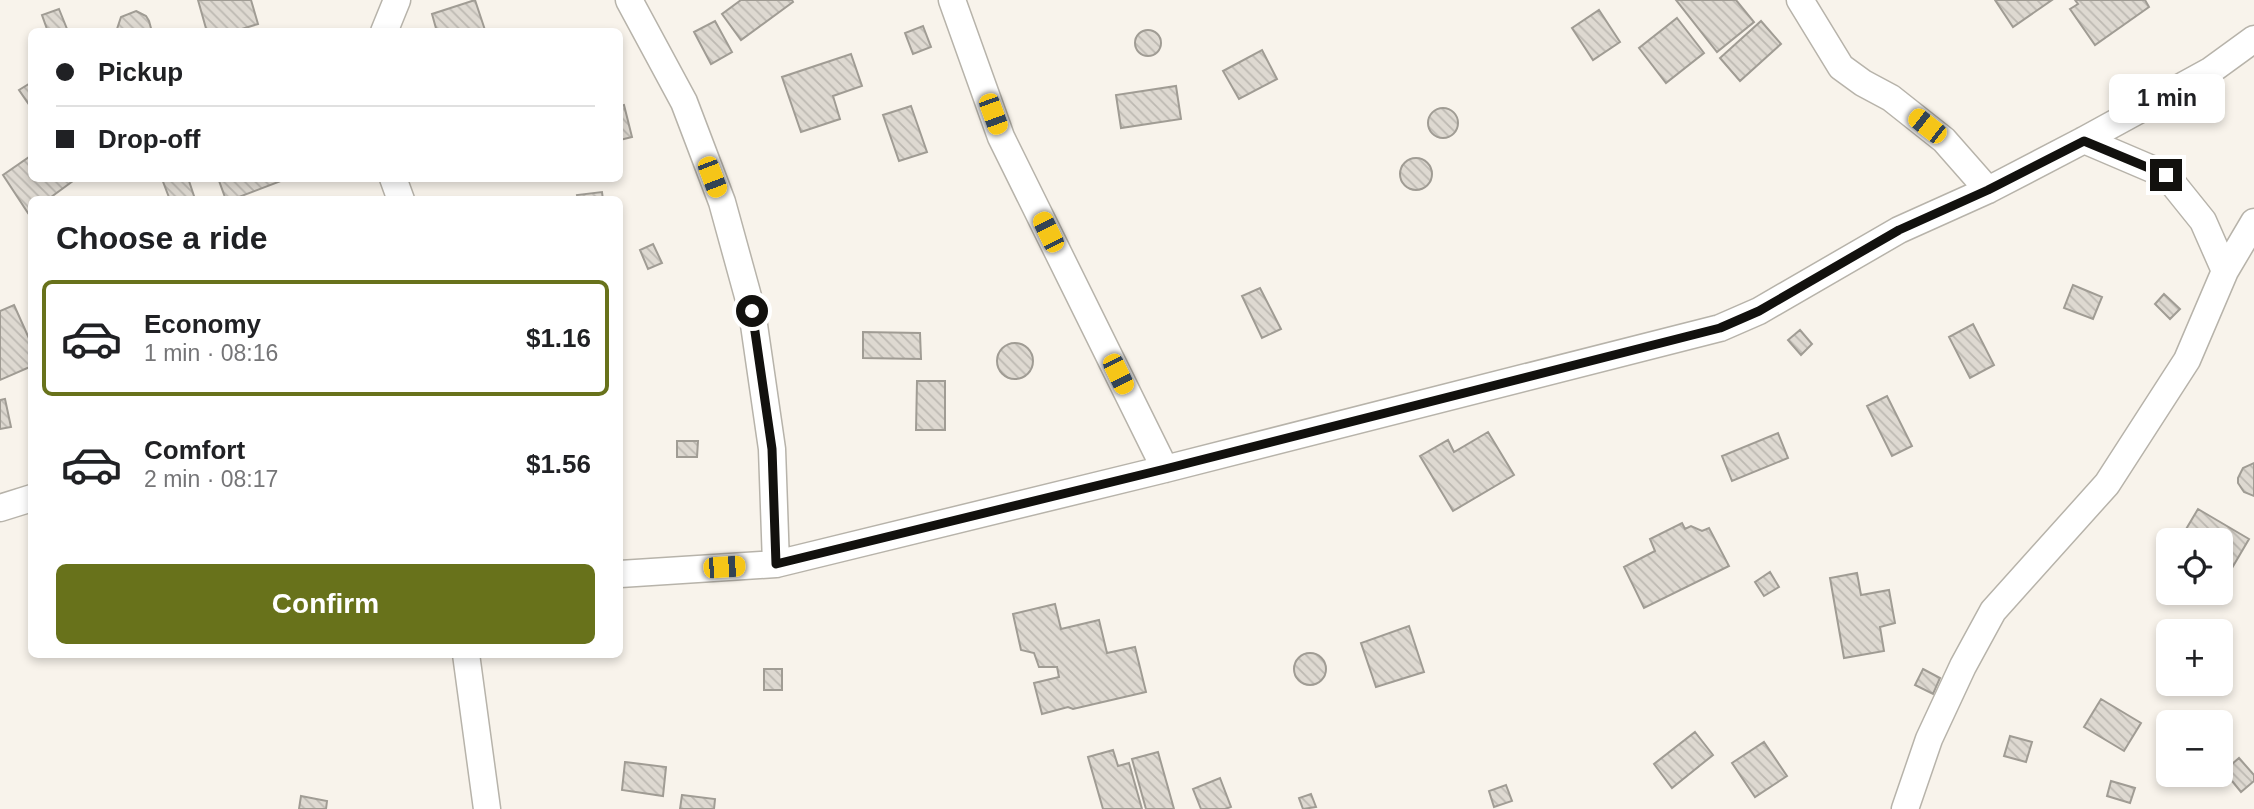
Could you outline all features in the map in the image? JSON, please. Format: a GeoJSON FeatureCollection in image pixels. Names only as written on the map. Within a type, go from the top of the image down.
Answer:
{"type":"FeatureCollection","features":[{"type":"Feature","properties":{"kind":"street"},"geometry":{"type":"LineString","coordinates":[[386,28],[397,0]]}},
{"type":"Feature","properties":{"kind":"street"},"geometry":{"type":"LineString","coordinates":[[629,0],[684,102],[722,201],[752,311],[772,449],[776,564]]}},
{"type":"Feature","properties":{"kind":"street"},"geometry":{"type":"LineString","coordinates":[[952,0],[1001,137],[1165,469]]}},
{"type":"Feature","properties":{"kind":"street"},"geometry":{"type":"LineString","coordinates":[[1800,0],[1841,67],[1891,98],[1944,140],[1988,190]]}},
{"type":"Feature","properties":{"kind":"street"},"geometry":{"type":"LineString","coordinates":[[623,575],[776,564],[1165,469],[1720,328],[1759,311],[1899,230],[1988,190],[2084,141],[2210,71],[2254,38]]}},
{"type":"Feature","properties":{"kind":"street"},"geometry":{"type":"LineString","coordinates":[[2084,141],[2166,175],[2203,221],[2225,271]]}},
{"type":"Feature","properties":{"kind":"street"},"geometry":{"type":"LineString","coordinates":[[1905,809],[1929,739],[1962,666],[1993,611],[2107,484],[2187,360],[2225,271],[2254,222]]}},
{"type":"Feature","properties":{"kind":"street"},"geometry":{"type":"LineString","coordinates":[[0,508],[28,499]]}},
{"type":"Feature","properties":{"kind":"street"},"geometry":{"type":"LineString","coordinates":[[467,658],[487,809]]}},
{"type":"Feature","properties":{"kind":"building"},"geometry":{"type":"Polygon","coordinates":[[[198,0],[251,0],[258,24],[245,28],[206,28],[198,0]]]}},
{"type":"Feature","properties":{"kind":"building"},"geometry":{"type":"Polygon","coordinates":[[[475,0],[484,28],[436,28],[432,14],[475,0]]]}},
{"type":"Feature","properties":{"kind":"building"},"geometry":{"type":"Polygon","coordinates":[[[741,0],[793,2],[741,40],[722,14],[741,0]]]}},
{"type":"Feature","properties":{"kind":"building"},"geometry":{"type":"Polygon","coordinates":[[[1676,0],[1736,0],[1754,22],[1717,52],[1676,0]]]}},
{"type":"Feature","properties":{"kind":"building"},"geometry":{"type":"Polygon","coordinates":[[[1995,0],[2052,0],[2013,27],[1995,0]]]}},
{"type":"Feature","properties":{"kind":"building"},"geometry":{"type":"Polygon","coordinates":[[[2075,0],[2145,0],[2149,7],[2095,45],[2070,9],[2078,4],[2075,0]]]}},
{"type":"Feature","properties":{"kind":"building"},"geometry":{"type":"Polygon","coordinates":[[[59,9],[67,28],[47,28],[42,15],[59,9]]]}},
{"type":"Feature","properties":{"kind":"building"},"geometry":{"type":"Polygon","coordinates":[[[1599,10],[1620,42],[1593,60],[1572,28],[1599,10]]]}},
{"type":"Feature","properties":{"kind":"building"},"geometry":{"type":"Polygon","coordinates":[[[136,11],[146,16],[151,28],[117,28],[121,17],[136,11]]]}},
{"type":"Feature","properties":{"kind":"building"},"geometry":{"type":"Polygon","coordinates":[[[1677,18],[1704,53],[1666,83],[1639,48],[1677,18]]]}},
{"type":"Feature","properties":{"kind":"building"},"geometry":{"type":"Polygon","coordinates":[[[715,21],[732,52],[711,64],[694,32],[715,21]]]}},
{"type":"Feature","properties":{"kind":"building"},"geometry":{"type":"Polygon","coordinates":[[[1761,21],[1781,44],[1740,81],[1720,58],[1761,21]]]}},
{"type":"Feature","properties":{"kind":"building"},"geometry":{"type":"Polygon","coordinates":[[[923,26],[931,47],[913,54],[905,33],[923,26]]]}},
{"type":"Feature","properties":{"kind":"building"},"geometry":{"type":"Polygon","coordinates":[[[1148,30],[1158,33],[1161,43],[1158,53],[1148,56],[1138,53],[1135,43],[1138,33],[1148,30]]]}},
{"type":"Feature","properties":{"kind":"building"},"geometry":{"type":"Polygon","coordinates":[[[1262,50],[1277,79],[1239,99],[1223,71],[1262,50]]]}},
{"type":"Feature","properties":{"kind":"building"},"geometry":{"type":"Polygon","coordinates":[[[851,54],[862,86],[833,96],[840,119],[801,132],[782,77],[851,54]]]}},
{"type":"Feature","properties":{"kind":"building"},"geometry":{"type":"Polygon","coordinates":[[[28,84],[28,103],[19,90],[28,84]]]}},
{"type":"Feature","properties":{"kind":"building"},"geometry":{"type":"Polygon","coordinates":[[[1176,86],[1181,119],[1121,128],[1116,95],[1176,86]]]}},
{"type":"Feature","properties":{"kind":"building"},"geometry":{"type":"Polygon","coordinates":[[[623,105],[632,137],[623,139],[623,105]]]}},
{"type":"Feature","properties":{"kind":"building"},"geometry":{"type":"Polygon","coordinates":[[[911,106],[927,152],[899,161],[883,115],[911,106]]]}},
{"type":"Feature","properties":{"kind":"building"},"geometry":{"type":"Polygon","coordinates":[[[1443,108],[1449,109],[1457,117],[1457,129],[1449,137],[1443,138],[1437,137],[1429,129],[1428,123],[1429,117],[1437,109],[1443,108]]]}},
{"type":"Feature","properties":{"kind":"building"},"geometry":{"type":"Polygon","coordinates":[[[28,158],[28,182],[72,182],[52,196],[28,196],[28,213],[3,175],[28,158]]]}},
{"type":"Feature","properties":{"kind":"building"},"geometry":{"type":"Polygon","coordinates":[[[1416,158],[1427,163],[1432,174],[1427,185],[1416,190],[1405,185],[1400,174],[1405,163],[1416,158]]]}},
{"type":"Feature","properties":{"kind":"building"},"geometry":{"type":"Polygon","coordinates":[[[163,182],[189,182],[194,196],[168,196],[163,182]]]}},
{"type":"Feature","properties":{"kind":"building"},"geometry":{"type":"Polygon","coordinates":[[[219,182],[278,182],[242,196],[225,196],[219,182]]]}},
{"type":"Feature","properties":{"kind":"building"},"geometry":{"type":"Polygon","coordinates":[[[602,192],[602,196],[577,196],[602,192]]]}},
{"type":"Feature","properties":{"kind":"building"},"geometry":{"type":"Polygon","coordinates":[[[653,244],[662,263],[648,269],[640,250],[653,244]]]}},
{"type":"Feature","properties":{"kind":"building"},"geometry":{"type":"Polygon","coordinates":[[[2073,285],[2102,297],[2093,319],[2064,308],[2073,285]]]}},
{"type":"Feature","properties":{"kind":"building"},"geometry":{"type":"Polygon","coordinates":[[[1260,288],[1281,329],[1262,338],[1242,296],[1260,288]]]}},
{"type":"Feature","properties":{"kind":"building"},"geometry":{"type":"Polygon","coordinates":[[[2164,294],[2180,309],[2170,319],[2155,304],[2164,294]]]}},
{"type":"Feature","properties":{"kind":"building"},"geometry":{"type":"Polygon","coordinates":[[[14,305],[28,336],[28,368],[0,380],[0,311],[14,305]]]}},
{"type":"Feature","properties":{"kind":"building"},"geometry":{"type":"Polygon","coordinates":[[[1973,324],[1994,365],[1970,378],[1949,337],[1973,324]]]}},
{"type":"Feature","properties":{"kind":"building"},"geometry":{"type":"Polygon","coordinates":[[[1800,330],[1812,344],[1801,355],[1788,340],[1800,330]]]}},
{"type":"Feature","properties":{"kind":"building"},"geometry":{"type":"Polygon","coordinates":[[[863,332],[920,333],[921,359],[863,358],[863,332]]]}},
{"type":"Feature","properties":{"kind":"building"},"geometry":{"type":"Polygon","coordinates":[[[1015,343],[1028,348],[1033,361],[1028,374],[1015,379],[1002,374],[997,361],[1002,348],[1015,343]]]}},
{"type":"Feature","properties":{"kind":"building"},"geometry":{"type":"Polygon","coordinates":[[[917,381],[945,381],[945,430],[916,430],[917,381]]]}},
{"type":"Feature","properties":{"kind":"building"},"geometry":{"type":"Polygon","coordinates":[[[1887,396],[1912,446],[1892,456],[1867,406],[1887,396]]]}},
{"type":"Feature","properties":{"kind":"building"},"geometry":{"type":"Polygon","coordinates":[[[5,399],[11,427],[0,429],[0,400],[5,399]]]}},
{"type":"Feature","properties":{"kind":"building"},"geometry":{"type":"Polygon","coordinates":[[[1488,432],[1514,475],[1453,511],[1420,456],[1448,440],[1454,452],[1488,432]]]}},
{"type":"Feature","properties":{"kind":"building"},"geometry":{"type":"Polygon","coordinates":[[[1778,433],[1788,458],[1732,481],[1722,456],[1778,433]]]}},
{"type":"Feature","properties":{"kind":"building"},"geometry":{"type":"Polygon","coordinates":[[[677,441],[698,441],[697,457],[677,457],[677,441]]]}},
{"type":"Feature","properties":{"kind":"building"},"geometry":{"type":"Polygon","coordinates":[[[2254,463],[2254,496],[2244,492],[2238,478],[2243,468],[2254,463]]]}},
{"type":"Feature","properties":{"kind":"building"},"geometry":{"type":"Polygon","coordinates":[[[2198,509],[2230,528],[2187,528],[2198,509]]]}},
{"type":"Feature","properties":{"kind":"building"},"geometry":{"type":"Polygon","coordinates":[[[1682,523],[1685,529],[1691,526],[1702,531],[1709,528],[1729,566],[1644,608],[1624,567],[1655,551],[1650,539],[1682,523]]]}},
{"type":"Feature","properties":{"kind":"building"},"geometry":{"type":"Polygon","coordinates":[[[2233,530],[2249,539],[2233,566],[2233,530]]]}},
{"type":"Feature","properties":{"kind":"building"},"geometry":{"type":"Polygon","coordinates":[[[1770,572],[1779,587],[1764,596],[1755,582],[1770,572]]]}},
{"type":"Feature","properties":{"kind":"building"},"geometry":{"type":"Polygon","coordinates":[[[1857,573],[1861,595],[1889,590],[1895,623],[1880,627],[1884,651],[1844,658],[1830,578],[1857,573]]]}},
{"type":"Feature","properties":{"kind":"building"},"geometry":{"type":"Polygon","coordinates":[[[1055,604],[1061,629],[1099,620],[1107,653],[1135,647],[1146,692],[1042,714],[1034,683],[1059,677],[1057,667],[1039,667],[1034,653],[1021,650],[1013,614],[1055,604]]]}},
{"type":"Feature","properties":{"kind":"building"},"geometry":{"type":"Polygon","coordinates":[[[1409,626],[1424,672],[1376,687],[1361,643],[1409,626]]]}},
{"type":"Feature","properties":{"kind":"building"},"geometry":{"type":"Polygon","coordinates":[[[1310,653],[1321,658],[1326,669],[1321,680],[1310,685],[1299,680],[1294,669],[1299,658],[1310,653]]]}},
{"type":"Feature","properties":{"kind":"building"},"geometry":{"type":"Polygon","coordinates":[[[764,669],[782,669],[782,690],[764,690],[764,669]]]}},
{"type":"Feature","properties":{"kind":"building"},"geometry":{"type":"Polygon","coordinates":[[[1923,669],[1940,678],[1933,694],[1915,685],[1923,669]]]}},
{"type":"Feature","properties":{"kind":"building"},"geometry":{"type":"Polygon","coordinates":[[[2101,699],[2141,723],[2124,751],[2084,727],[2101,699]]]}},
{"type":"Feature","properties":{"kind":"building"},"geometry":{"type":"Polygon","coordinates":[[[1695,732],[1713,755],[1672,788],[1654,764],[1695,732]]]}},
{"type":"Feature","properties":{"kind":"building"},"geometry":{"type":"Polygon","coordinates":[[[2010,736],[2032,742],[2026,762],[2004,756],[2010,736]]]}},
{"type":"Feature","properties":{"kind":"building"},"geometry":{"type":"Polygon","coordinates":[[[1764,742],[1787,776],[1755,797],[1732,763],[1764,742]]]}},
{"type":"Feature","properties":{"kind":"building"},"geometry":{"type":"Polygon","coordinates":[[[1113,750],[1118,766],[1129,763],[1142,809],[1103,809],[1088,757],[1113,750]]]}},
{"type":"Feature","properties":{"kind":"building"},"geometry":{"type":"Polygon","coordinates":[[[1158,752],[1174,809],[1146,809],[1132,759],[1158,752]]]}},
{"type":"Feature","properties":{"kind":"building"},"geometry":{"type":"Polygon","coordinates":[[[2239,758],[2254,775],[2254,781],[2241,792],[2233,782],[2233,763],[2239,758]]]}},
{"type":"Feature","properties":{"kind":"building"},"geometry":{"type":"Polygon","coordinates":[[[625,762],[666,767],[663,796],[622,790],[625,762]]]}},
{"type":"Feature","properties":{"kind":"building"},"geometry":{"type":"Polygon","coordinates":[[[1220,778],[1231,807],[1201,809],[1193,789],[1220,778]]]}},
{"type":"Feature","properties":{"kind":"building"},"geometry":{"type":"Polygon","coordinates":[[[2111,781],[2135,788],[2130,803],[2107,796],[2111,781]]]}},
{"type":"Feature","properties":{"kind":"building"},"geometry":{"type":"Polygon","coordinates":[[[1506,785],[1512,801],[1494,807],[1489,791],[1506,785]]]}},
{"type":"Feature","properties":{"kind":"building"},"geometry":{"type":"Polygon","coordinates":[[[1311,794],[1316,807],[1303,809],[1299,798],[1311,794]]]}},
{"type":"Feature","properties":{"kind":"building"},"geometry":{"type":"Polygon","coordinates":[[[682,795],[715,799],[714,809],[680,809],[682,795]]]}},
{"type":"Feature","properties":{"kind":"building"},"geometry":{"type":"Polygon","coordinates":[[[301,796],[327,801],[326,809],[299,809],[301,796]]]}},
{"type":"Feature","properties":{"kind":"route"},"geometry":{"type":"LineString","coordinates":[[752,311],[772,449],[776,564],[917,531],[1720,328],[1759,311],[1899,230],[1988,190],[2084,141],[2166,175]]}}]}
